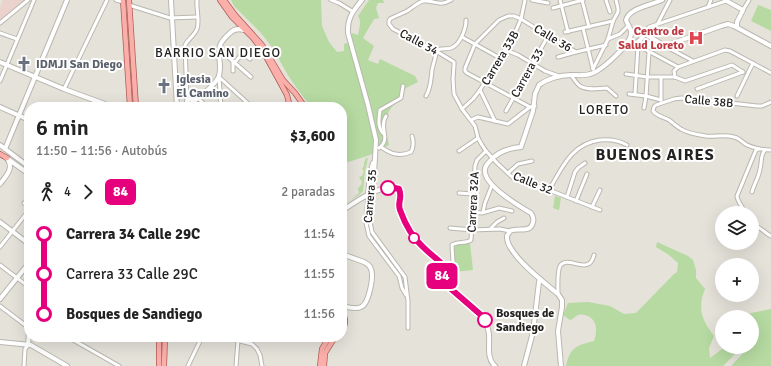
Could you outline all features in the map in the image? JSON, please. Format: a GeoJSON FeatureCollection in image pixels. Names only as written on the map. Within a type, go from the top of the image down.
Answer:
{"type":"FeatureCollection","features":[{"type":"Feature","properties":{"kind":"main road"},"geometry":{"type":"LineString","coordinates":[[220,0],[227,11],[253,38],[263,51],[289,102]]}},
{"type":"Feature","properties":{"kind":"main road"},"geometry":{"type":"LineString","coordinates":[[224,0],[235,15],[262,45],[283,80],[302,102]]}},
{"type":"Feature","properties":{"kind":"main road"},"geometry":{"type":"LineString","coordinates":[[123,1],[130,102]]}},
{"type":"Feature","properties":{"kind":"main road"},"geometry":{"type":"LineString","coordinates":[[129,2],[136,102]]}},
{"type":"Feature","properties":{"kind":"main road"},"geometry":{"type":"LineString","coordinates":[[0,153],[7,158]]}},
{"type":"Feature","properties":{"kind":"main road"},"geometry":{"type":"LineString","coordinates":[[159,342],[159,366]]}},
{"type":"Feature","properties":{"kind":"main road"},"geometry":{"type":"LineString","coordinates":[[164,342],[164,366]]}},
{"type":"Feature","properties":{"kind":"main road"},"geometry":{"type":"LineString","coordinates":[[323,366],[322,349],[326,342]]}},
{"type":"Feature","properties":{"kind":"main road"},"geometry":{"type":"LineString","coordinates":[[323,366],[328,351],[333,342]]}},
{"type":"Feature","properties":{"kind":"street"},"geometry":{"type":"LineString","coordinates":[[0,24],[28,0]]}},
{"type":"Feature","properties":{"kind":"street"},"geometry":{"type":"LineString","coordinates":[[0,81],[34,0]]}},
{"type":"Feature","properties":{"kind":"street"},"geometry":{"type":"LineString","coordinates":[[24,102],[67,0]]}},
{"type":"Feature","properties":{"kind":"street"},"geometry":{"type":"LineString","coordinates":[[64,89],[108,0]]}},
{"type":"Feature","properties":{"kind":"street"},"geometry":{"type":"LineString","coordinates":[[116,0],[123,1]]}},
{"type":"Feature","properties":{"kind":"street"},"geometry":{"type":"LineString","coordinates":[[171,0],[177,102]]}},
{"type":"Feature","properties":{"kind":"street"},"geometry":{"type":"LineString","coordinates":[[190,102],[185,45],[198,27],[197,0]]}},
{"type":"Feature","properties":{"kind":"street"},"geometry":{"type":"LineString","coordinates":[[331,0],[340,2],[352,11],[362,0]]}},
{"type":"Feature","properties":{"kind":"street","name":"Calle 34"},"geometry":{"type":"LineString","coordinates":[[451,0],[438,4],[423,1],[390,19],[389,24],[393,29],[454,62]]}},
{"type":"Feature","properties":{"kind":"street","name":"Carrera 33B"},"geometry":{"type":"LineString","coordinates":[[462,109],[480,90],[517,31],[525,0]]}},
{"type":"Feature","properties":{"kind":"street"},"geometry":{"type":"LineString","coordinates":[[532,0],[548,3]]}},
{"type":"Feature","properties":{"kind":"street"},"geometry":{"type":"LineString","coordinates":[[560,0],[567,32],[613,21]]}},
{"type":"Feature","properties":{"kind":"street"},"geometry":{"type":"LineString","coordinates":[[553,8],[582,0],[589,27]]}},
{"type":"Feature","properties":{"kind":"street"},"geometry":{"type":"LineString","coordinates":[[606,0],[610,12]]}},
{"type":"Feature","properties":{"kind":"street"},"geometry":{"type":"LineString","coordinates":[[594,71],[606,45],[618,10],[616,0]]}},
{"type":"Feature","properties":{"kind":"street"},"geometry":{"type":"LineString","coordinates":[[450,228],[472,230],[491,228],[506,229],[510,231],[530,228],[533,223],[533,218],[530,213],[492,185],[486,175],[486,165],[499,153],[508,149],[521,147],[535,94],[539,85],[559,76],[590,74],[611,60],[626,45],[632,34],[626,22],[626,18],[631,12],[662,0]]}},
{"type":"Feature","properties":{"kind":"street"},"geometry":{"type":"LineString","coordinates":[[658,24],[670,0]]}},
{"type":"Feature","properties":{"kind":"street"},"geometry":{"type":"LineString","coordinates":[[708,7],[711,0]]}},
{"type":"Feature","properties":{"kind":"street"},"geometry":{"type":"LineString","coordinates":[[626,45],[636,44],[647,33],[649,27],[725,0],[743,10]]}},
{"type":"Feature","properties":{"kind":"street"},"geometry":{"type":"LineString","coordinates":[[738,27],[736,23],[749,0]]}},
{"type":"Feature","properties":{"kind":"street"},"geometry":{"type":"LineString","coordinates":[[129,2],[167,18],[197,17]]}},
{"type":"Feature","properties":{"kind":"street","name":"Carrera 35"},"geometry":{"type":"LineString","coordinates":[[352,11],[348,24],[348,32],[378,148],[370,174],[366,223],[369,236],[399,276],[402,288],[407,297]]}},
{"type":"Feature","properties":{"kind":"street","name":"Calle 36"},"geometry":{"type":"LineString","coordinates":[[475,44],[499,20],[508,16],[514,16],[576,52]]}},
{"type":"Feature","properties":{"kind":"street"},"geometry":{"type":"LineString","coordinates":[[665,46],[728,24],[738,19]]}},
{"type":"Feature","properties":{"kind":"street"},"geometry":{"type":"LineString","coordinates":[[233,30],[236,20]]}},
{"type":"Feature","properties":{"kind":"street"},"geometry":{"type":"LineString","coordinates":[[426,96],[429,92],[436,51],[439,49],[449,49],[455,47],[462,36],[466,20]]}},
{"type":"Feature","properties":{"kind":"street"},"geometry":{"type":"LineString","coordinates":[[728,24],[738,27],[771,46]]}},
{"type":"Feature","properties":{"kind":"street"},"geometry":{"type":"LineString","coordinates":[[608,39],[620,34],[628,27]]}},
{"type":"Feature","properties":{"kind":"street"},"geometry":{"type":"LineString","coordinates":[[221,102],[219,46],[233,30],[239,28],[244,30]]}},
{"type":"Feature","properties":{"kind":"street"},"geometry":{"type":"LineString","coordinates":[[583,28],[594,71]]}},
{"type":"Feature","properties":{"kind":"street"},"geometry":{"type":"LineString","coordinates":[[0,29],[1,33],[17,39]]}},
{"type":"Feature","properties":{"kind":"street"},"geometry":{"type":"LineString","coordinates":[[647,33],[665,46],[693,61]]}},
{"type":"Feature","properties":{"kind":"street"},"geometry":{"type":"LineString","coordinates":[[462,36],[500,58]]}},
{"type":"Feature","properties":{"kind":"street","name":"Carrera 33"},"geometry":{"type":"LineString","coordinates":[[506,111],[548,36]]}},
{"type":"Feature","properties":{"kind":"street"},"geometry":{"type":"LineString","coordinates":[[630,38],[630,41],[678,67]]}},
{"type":"Feature","properties":{"kind":"street"},"geometry":{"type":"LineString","coordinates":[[475,44],[465,71],[532,107]]}},
{"type":"Feature","properties":{"kind":"street"},"geometry":{"type":"LineString","coordinates":[[635,94],[636,44]]}},
{"type":"Feature","properties":{"kind":"street"},"geometry":{"type":"LineString","coordinates":[[558,58],[606,45]]}},
{"type":"Feature","properties":{"kind":"street"},"geometry":{"type":"LineString","coordinates":[[219,49],[251,77]]}},
{"type":"Feature","properties":{"kind":"street"},"geometry":{"type":"LineString","coordinates":[[506,50],[514,52],[545,71],[559,76]]}},
{"type":"Feature","properties":{"kind":"street"},"geometry":{"type":"LineString","coordinates":[[675,77],[674,71],[678,67],[725,50],[728,50],[771,73]]}},
{"type":"Feature","properties":{"kind":"street"},"geometry":{"type":"LineString","coordinates":[[644,108],[649,52]]}},
{"type":"Feature","properties":{"kind":"street"},"geometry":{"type":"LineString","coordinates":[[233,71],[234,62],[243,53],[250,59]]}},
{"type":"Feature","properties":{"kind":"street"},"geometry":{"type":"LineString","coordinates":[[0,62],[98,102]]}},
{"type":"Feature","properties":{"kind":"street","name":"Calle 32"},"geometry":{"type":"LineString","coordinates":[[454,62],[454,94],[462,109],[475,126],[478,138],[492,158],[513,178],[600,210]]}},
{"type":"Feature","properties":{"kind":"street"},"geometry":{"type":"LineString","coordinates":[[737,96],[753,63]]}},
{"type":"Feature","properties":{"kind":"street"},"geometry":{"type":"LineString","coordinates":[[626,74],[661,78],[675,77],[685,81],[732,64],[743,72],[697,89]]}},
{"type":"Feature","properties":{"kind":"street"},"geometry":{"type":"LineString","coordinates":[[571,75],[582,87],[592,89],[607,88],[616,96]]}},
{"type":"Feature","properties":{"kind":"street"},"geometry":{"type":"LineString","coordinates":[[193,102],[214,84],[219,76]]}},
{"type":"Feature","properties":{"kind":"street"},"geometry":{"type":"LineString","coordinates":[[219,76],[247,102]]}},
{"type":"Feature","properties":{"kind":"street"},"geometry":{"type":"LineString","coordinates":[[629,94],[646,96],[661,102],[661,78]]}},
{"type":"Feature","properties":{"kind":"street"},"geometry":{"type":"LineString","coordinates":[[384,134],[379,126],[380,110],[401,98],[404,86]]}},
{"type":"Feature","properties":{"kind":"street"},"geometry":{"type":"LineString","coordinates":[[480,90],[494,121]]}},
{"type":"Feature","properties":{"kind":"street"},"geometry":{"type":"LineString","coordinates":[[198,98],[202,102]]}},
{"type":"Feature","properties":{"kind":"street","name":"Calle 38B"},"geometry":{"type":"LineString","coordinates":[[761,148],[752,147],[737,138],[730,136],[705,136],[688,132],[656,114],[653,111],[653,108],[661,102],[681,98],[757,106],[769,103]]}},
{"type":"Feature","properties":{"kind":"street"},"geometry":{"type":"LineString","coordinates":[[24,103],[19,115],[1,146],[24,163]]}},
{"type":"Feature","properties":{"kind":"street"},"geometry":{"type":"LineString","coordinates":[[471,120],[478,117],[510,124],[532,107]]}},
{"type":"Feature","properties":{"kind":"street"},"geometry":{"type":"LineString","coordinates":[[0,108],[24,118]]}},
{"type":"Feature","properties":{"kind":"street"},"geometry":{"type":"LineString","coordinates":[[386,116],[383,120],[383,124],[386,141],[378,148],[394,155],[406,154],[411,152],[414,147],[412,136]]}},
{"type":"Feature","properties":{"kind":"street"},"geometry":{"type":"LineString","coordinates":[[459,151],[478,138]]}},
{"type":"Feature","properties":{"kind":"street"},"geometry":{"type":"LineString","coordinates":[[549,190],[566,162],[586,144],[606,139],[614,140],[627,145]]}},
{"type":"Feature","properties":{"kind":"street"},"geometry":{"type":"LineString","coordinates":[[742,206],[737,199],[737,196],[756,150],[761,148],[771,150]]}},
{"type":"Feature","properties":{"kind":"street"},"geometry":{"type":"LineString","coordinates":[[752,192],[760,171],[762,156],[765,150]]}},
{"type":"Feature","properties":{"kind":"street","name":"Carrera 32A"},"geometry":{"type":"LineString","coordinates":[[448,287],[448,278],[453,262],[452,244],[471,240],[475,166],[477,160],[486,151]]}},
{"type":"Feature","properties":{"kind":"street","name":"Carrera 35"},"geometry":{"type":"LineString","coordinates":[[375,155],[370,222],[372,232],[405,277],[408,328]]}},
{"type":"Feature","properties":{"kind":"street"},"geometry":{"type":"LineString","coordinates":[[7,158],[24,170]]}},
{"type":"Feature","properties":{"kind":"street"},"geometry":{"type":"LineString","coordinates":[[0,184],[11,168],[7,158]]}},
{"type":"Feature","properties":{"kind":"street"},"geometry":{"type":"LineString","coordinates":[[508,173],[518,164],[532,161]]}},
{"type":"Feature","properties":{"kind":"street"},"geometry":{"type":"LineString","coordinates":[[567,197],[575,172],[585,163]]}},
{"type":"Feature","properties":{"kind":"street"},"geometry":{"type":"LineString","coordinates":[[576,201],[587,174]]}},
{"type":"Feature","properties":{"kind":"street"},"geometry":{"type":"LineString","coordinates":[[483,212],[492,185]]}},
{"type":"Feature","properties":{"kind":"street"},"geometry":{"type":"LineString","coordinates":[[347,209],[373,192],[382,189],[399,189],[401,197],[399,209],[406,225],[422,246],[442,264],[444,271],[442,279],[443,282],[485,320],[489,334],[489,352],[493,365]]}},
{"type":"Feature","properties":{"kind":"street"},"geometry":{"type":"LineString","coordinates":[[592,207],[600,190]]}},
{"type":"Feature","properties":{"kind":"street"},"geometry":{"type":"LineString","coordinates":[[459,193],[474,194]]}},
{"type":"Feature","properties":{"kind":"street"},"geometry":{"type":"LineString","coordinates":[[367,208],[372,207]]}},
{"type":"Feature","properties":{"kind":"street"},"geometry":{"type":"LineString","coordinates":[[473,212],[483,212],[499,208],[512,212]]}},
{"type":"Feature","properties":{"kind":"street"},"geometry":{"type":"LineString","coordinates":[[0,247],[24,215]]}},
{"type":"Feature","properties":{"kind":"street"},"geometry":{"type":"LineString","coordinates":[[491,228],[504,218]]}},
{"type":"Feature","properties":{"kind":"street"},"geometry":{"type":"LineString","coordinates":[[0,222],[24,240]]}},
{"type":"Feature","properties":{"kind":"street"},"geometry":{"type":"LineString","coordinates":[[759,228],[771,236]]}},
{"type":"Feature","properties":{"kind":"street"},"geometry":{"type":"LineString","coordinates":[[510,231],[507,237],[516,255],[527,268],[558,294],[562,300],[558,330],[561,366]]}},
{"type":"Feature","properties":{"kind":"street"},"geometry":{"type":"LineString","coordinates":[[558,294],[559,271],[562,264],[587,264],[591,261],[594,255]]}},
{"type":"Feature","properties":{"kind":"street"},"geometry":{"type":"LineString","coordinates":[[347,256],[364,262],[370,267],[372,281],[366,303],[360,308],[347,307]]}},
{"type":"Feature","properties":{"kind":"street"},"geometry":{"type":"LineString","coordinates":[[0,264],[24,283]]}},
{"type":"Feature","properties":{"kind":"street"},"geometry":{"type":"LineString","coordinates":[[0,300],[24,269]]}},
{"type":"Feature","properties":{"kind":"street"},"geometry":{"type":"LineString","coordinates":[[524,366],[533,332],[540,279]]}},
{"type":"Feature","properties":{"kind":"street"},"geometry":{"type":"LineString","coordinates":[[0,306],[24,324]]}},
{"type":"Feature","properties":{"kind":"street"},"geometry":{"type":"LineString","coordinates":[[0,342],[33,346],[67,366]]}},
{"type":"Feature","properties":{"kind":"street"},"geometry":{"type":"LineString","coordinates":[[24,366],[25,349],[28,342]]}},
{"type":"Feature","properties":{"kind":"street"},"geometry":{"type":"LineString","coordinates":[[77,342],[119,366]]}},
{"type":"Feature","properties":{"kind":"street"},"geometry":{"type":"LineString","coordinates":[[188,366],[200,342]]}},
{"type":"Feature","properties":{"kind":"street"},"geometry":{"type":"LineString","coordinates":[[236,366],[238,342]]}},
{"type":"Feature","properties":{"kind":"street"},"geometry":{"type":"LineString","coordinates":[[245,342],[252,344],[257,349],[262,366]]}},
{"type":"Feature","properties":{"kind":"shaded area"},"geometry":{"type":"Polygon","coordinates":[[[3,0],[26,0],[0,21],[0,8],[3,0]]]}},
{"type":"Feature","properties":{"kind":"green space"},"geometry":{"type":"Polygon","coordinates":[[[231,0],[321,0],[322,26],[329,42],[337,52],[344,51],[344,44],[350,42],[352,33],[358,35],[360,23],[358,16],[369,0],[383,0],[384,3],[378,3],[376,8],[379,18],[374,19],[363,38],[374,46],[368,60],[378,64],[380,59],[415,76],[418,82],[406,88],[389,111],[385,127],[389,145],[370,155],[347,162],[347,102],[307,102],[289,77],[272,47],[260,32],[234,6],[231,0]]]}},
{"type":"Feature","properties":{"kind":"green space"},"geometry":{"type":"Polygon","coordinates":[[[758,5],[771,10],[771,31],[751,21],[758,5]]]}},
{"type":"Feature","properties":{"kind":"green space"},"geometry":{"type":"Polygon","coordinates":[[[128,12],[134,102],[132,102],[126,13],[128,12]]]}},
{"type":"Feature","properties":{"kind":"green space"},"geometry":{"type":"Polygon","coordinates":[[[366,158],[368,158],[363,191],[350,201],[359,193],[358,188],[362,182],[359,177],[362,176],[364,171],[362,169],[366,158]]]}},
{"type":"Feature","properties":{"kind":"green space"},"geometry":{"type":"Polygon","coordinates":[[[555,196],[561,198],[559,210],[553,208],[555,196]]]}},
{"type":"Feature","properties":{"kind":"green space"},"geometry":{"type":"Polygon","coordinates":[[[657,242],[688,256],[693,260],[696,270],[696,278],[705,289],[701,303],[702,314],[706,325],[714,336],[709,348],[710,358],[716,354],[735,354],[723,366],[566,366],[572,351],[583,344],[594,341],[596,334],[594,321],[588,316],[578,315],[570,320],[563,315],[568,303],[588,302],[610,306],[624,314],[636,313],[677,272],[678,263],[656,247],[657,242]]]}},
{"type":"Feature","properties":{"kind":"green space"},"geometry":{"type":"Polygon","coordinates":[[[470,243],[473,270],[455,272],[452,245],[470,243]]]}},
{"type":"Feature","properties":{"kind":"green space"},"geometry":{"type":"Polygon","coordinates":[[[771,309],[771,366],[731,366],[742,354],[759,354],[759,311],[771,309]]]}},
{"type":"Feature","properties":{"kind":"bus line","name":"84"},"geometry":{"type":"LineString","coordinates":[[388,188],[399,189],[401,197],[398,205],[406,225],[422,246],[442,264],[444,271],[442,276],[443,282],[485,320]]}},
{"type":"Feature","properties":{"kind":"place","name":"Centro de Salud Loreto"},"geometry":{"type":"Point","coordinates":[696,38]}},
{"type":"Feature","properties":{"kind":"place","name":"IDMJI San Diego"},"geometry":{"type":"Point","coordinates":[24,64]}},
{"type":"Feature","properties":{"kind":"place","name":"Iglesia El Camino"},"geometry":{"type":"Point","coordinates":[164,86]}},
{"type":"Feature","properties":{"kind":"place","name":"Bosques de Sandiego"},"geometry":{"type":"Point","coordinates":[485,320]}},
{"type":"Feature","properties":{"kind":"district","name":"BARRIO SAN DIEGO"},"geometry":{"type":"Point","coordinates":[218,52]}},
{"type":"Feature","properties":{"kind":"district","name":"LORETO"},"geometry":{"type":"Point","coordinates":[604,109]}},
{"type":"Feature","properties":{"kind":"district","name":"BUENOS AIRES"},"geometry":{"type":"Point","coordinates":[655,154]}}]}
